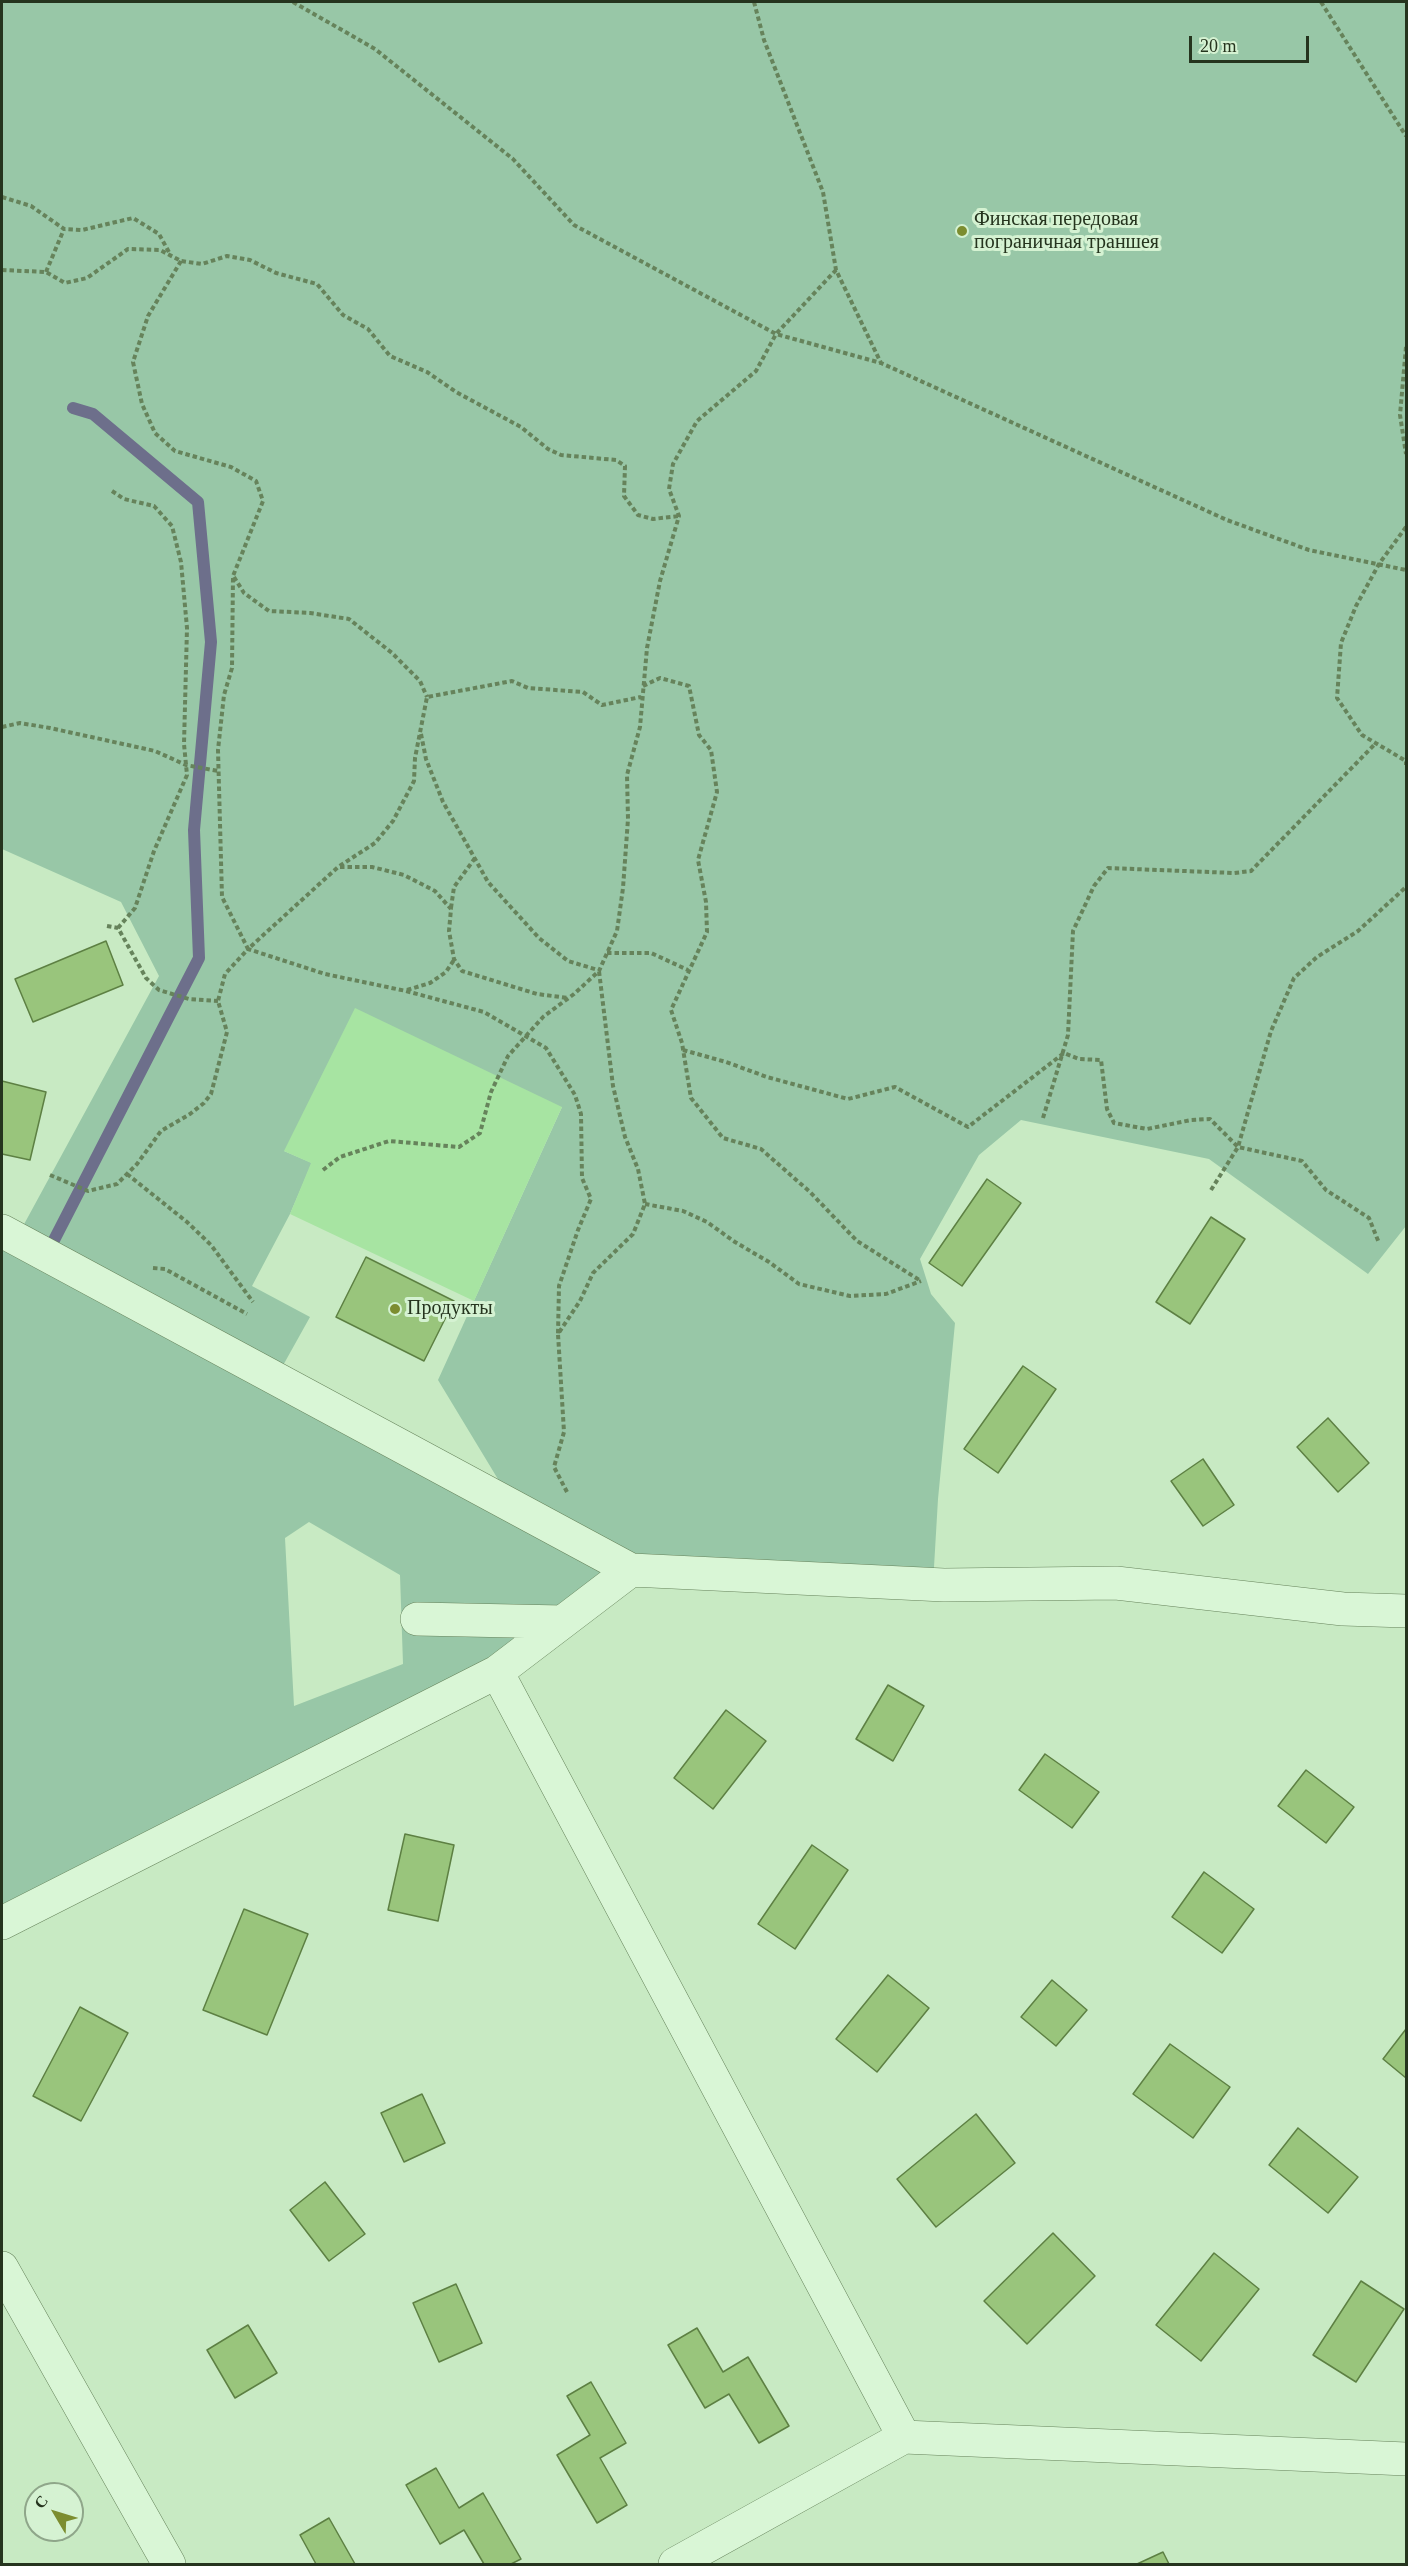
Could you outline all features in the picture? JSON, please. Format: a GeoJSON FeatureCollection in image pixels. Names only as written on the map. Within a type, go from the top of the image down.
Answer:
{"type":"FeatureCollection","features":[{"type":"Feature","properties":{"kind":"street"},"geometry":{"type":"LineString","coordinates":[[2,1231],[631,1570],[944,1585],[1116,1583],[1343,1609],[1407,1611]]}},
{"type":"Feature","properties":{"kind":"street"},"geometry":{"type":"LineString","coordinates":[[2,1923],[497,1672],[631,1570]]}},
{"type":"Feature","properties":{"kind":"street"},"geometry":{"type":"LineString","coordinates":[[417,1619],[562,1622]]}},
{"type":"Feature","properties":{"kind":"street"},"geometry":{"type":"LineString","coordinates":[[497,1672],[904,2437]]}},
{"type":"Feature","properties":{"kind":"street"},"geometry":{"type":"LineString","coordinates":[[2,2268],[169,2565]]}},
{"type":"Feature","properties":{"kind":"street"},"geometry":{"type":"LineString","coordinates":[[675,2565],[904,2437],[1407,2459]]}},
{"type":"Feature","properties":{"kind":"path"},"geometry":{"type":"LineString","coordinates":[[293,2],[375,49],[495,144],[513,159],[574,225],[776,334],[881,363],[1227,520],[1309,550],[1407,570]]}},
{"type":"Feature","properties":{"kind":"path"},"geometry":{"type":"LineString","coordinates":[[754,2],[764,40],[823,192],[836,270],[881,363]]}},
{"type":"Feature","properties":{"kind":"path"},"geometry":{"type":"LineString","coordinates":[[1321,2],[1407,135]]}},
{"type":"Feature","properties":{"kind":"path"},"geometry":{"type":"LineString","coordinates":[[2,197],[31,206],[64,229],[82,230],[133,218],[159,234],[171,256]]}},
{"type":"Feature","properties":{"kind":"path"},"geometry":{"type":"LineString","coordinates":[[46,272],[64,229]]}},
{"type":"Feature","properties":{"kind":"path"},"geometry":{"type":"LineString","coordinates":[[2,270],[46,272],[65,283],[87,278],[128,249],[160,250],[181,261],[202,264],[227,256],[250,260],[276,273],[317,284],[344,315],[368,329],[390,356],[427,372],[456,392],[521,426],[548,449],[561,455],[616,460],[625,466],[624,496],[638,514],[653,519],[679,516]]}},
{"type":"Feature","properties":{"kind":"path"},"geometry":{"type":"LineString","coordinates":[[181,261],[148,316],[134,362],[142,404],[155,433],[175,451],[231,467],[256,481],[263,501],[233,576],[232,668],[224,695],[218,750],[222,897],[248,949],[325,974],[406,991],[484,1012],[546,1048],[575,1095],[581,1114],[582,1178],[591,1199],[559,1286],[558,1334],[564,1432],[555,1467],[569,1495]]}},
{"type":"Feature","properties":{"kind":"path"},"geometry":{"type":"LineString","coordinates":[[323,1170],[340,1157],[389,1141],[459,1147],[480,1133],[490,1092],[508,1056],[543,1017],[599,970],[617,931],[628,819],[627,775],[639,727],[641,697],[660,580],[679,516],[669,489],[673,464],[697,421],[756,371],[776,334],[836,270]]}},
{"type":"Feature","properties":{"kind":"path"},"geometry":{"type":"LineString","coordinates":[[1407,347],[1404,349],[1400,415],[1407,454]]}},
{"type":"Feature","properties":{"kind":"path"},"geometry":{"type":"LineString","coordinates":[[112,491],[124,499],[154,506],[172,526],[181,562],[187,628],[184,744],[187,775],[154,851],[135,908],[118,928]]}},
{"type":"Feature","properties":{"kind":"path"},"geometry":{"type":"LineString","coordinates":[[1406,762],[1362,735],[1337,698],[1341,643],[1356,606],[1379,564],[1407,527]]}},
{"type":"Feature","properties":{"kind":"path"},"geometry":{"type":"LineString","coordinates":[[50,1175],[88,1191],[117,1184],[160,1131],[190,1114],[211,1094],[227,1032],[218,1001],[225,974],[248,949],[338,867],[375,843],[393,821],[414,781],[415,758],[426,697],[420,681],[392,653],[349,619],[310,613],[269,611],[244,593],[233,576]]}},
{"type":"Feature","properties":{"kind":"path"},"geometry":{"type":"LineString","coordinates":[[643,686],[660,678],[689,686],[699,735],[711,750],[717,792],[698,860],[706,902],[707,932],[671,1010],[684,1050],[692,1098],[723,1138],[761,1149],[810,1192],[857,1242],[921,1281],[886,1294],[850,1296],[799,1284],[707,1222],[683,1210],[645,1204]]}},
{"type":"Feature","properties":{"kind":"path"},"geometry":{"type":"LineString","coordinates":[[426,697],[512,681],[528,688],[583,692],[602,705],[641,697]]}},
{"type":"Feature","properties":{"kind":"path"},"geometry":{"type":"LineString","coordinates":[[2,727],[20,723],[50,728],[155,751],[186,765],[218,771]]}},
{"type":"Feature","properties":{"kind":"path"},"geometry":{"type":"LineString","coordinates":[[420,731],[426,759],[443,802],[488,882],[539,938],[568,961],[599,970]]}},
{"type":"Feature","properties":{"kind":"path"},"geometry":{"type":"LineString","coordinates":[[1044,1118],[1064,1053],[1071,1013],[1072,931],[1094,886],[1108,868],[1234,873],[1251,870],[1376,743]]}},
{"type":"Feature","properties":{"kind":"path"},"geometry":{"type":"LineString","coordinates":[[475,858],[454,887],[449,931],[454,959],[462,971],[537,994],[568,998]]}},
{"type":"Feature","properties":{"kind":"path"},"geometry":{"type":"LineString","coordinates":[[338,867],[372,867],[404,875],[435,891],[451,909]]}},
{"type":"Feature","properties":{"kind":"path"},"geometry":{"type":"LineString","coordinates":[[1210,1190],[1238,1147],[1271,1031],[1294,978],[1317,957],[1358,931],[1407,887]]}},
{"type":"Feature","properties":{"kind":"path"},"geometry":{"type":"LineString","coordinates":[[107,927],[118,928]]}},
{"type":"Feature","properties":{"kind":"path"},"geometry":{"type":"LineString","coordinates":[[118,928],[146,978],[159,990],[189,999],[218,1001]]}},
{"type":"Feature","properties":{"kind":"path"},"geometry":{"type":"LineString","coordinates":[[607,953],[651,953],[688,970]]}},
{"type":"Feature","properties":{"kind":"path"},"geometry":{"type":"LineString","coordinates":[[406,991],[430,983],[446,972],[454,959]]}},
{"type":"Feature","properties":{"kind":"path"},"geometry":{"type":"LineString","coordinates":[[558,1334],[580,1301],[593,1273],[633,1234],[645,1204],[638,1169],[625,1137],[613,1086],[599,970]]}},
{"type":"Feature","properties":{"kind":"path"},"geometry":{"type":"LineString","coordinates":[[684,1050],[767,1077],[848,1099],[895,1087],[968,1127],[1064,1053]]}},
{"type":"Feature","properties":{"kind":"path"},"geometry":{"type":"LineString","coordinates":[[1064,1053],[1079,1059],[1101,1060],[1107,1109],[1114,1123],[1147,1129],[1191,1120],[1210,1119],[1238,1147],[1302,1161],[1326,1190],[1369,1218],[1379,1243]]}},
{"type":"Feature","properties":{"kind":"path"},"geometry":{"type":"LineString","coordinates":[[127,1173],[211,1245],[253,1302]]}},
{"type":"Feature","properties":{"kind":"shaded area"},"geometry":{"type":"Polygon","coordinates":[[[2,2],[1406,2],[1406,1226],[1368,1274],[1209,1159],[1021,1120],[979,1155],[920,1259],[931,1294],[955,1323],[938,1499],[933,1584],[643,1571],[506,1665],[2,1923],[2,1235],[16,1239],[159,976],[121,902],[2,849],[2,2]],[[562,1107],[284,1151],[312,1163],[290,1214],[252,1286],[310,1317],[276,1378],[513,1504],[438,1380],[562,1107]],[[309,1522],[285,1538],[294,1706],[403,1664],[400,1575],[309,1522]]]}},
{"type":"Feature","properties":{"kind":"sand"},"geometry":{"type":"Polygon","coordinates":[[[355,1008],[562,1107],[474,1301],[290,1214],[311,1163],[284,1151],[355,1008]]]}},
{"type":"Feature","properties":{"kind":"building"},"geometry":{"type":"Polygon","coordinates":[[[106,941],[123,985],[33,1022],[15,979],[106,941]]]}},
{"type":"Feature","properties":{"kind":"building"},"geometry":{"type":"Polygon","coordinates":[[[2,1081],[46,1092],[30,1160],[2,1154],[2,1081]]]}},
{"type":"Feature","properties":{"kind":"building"},"geometry":{"type":"Polygon","coordinates":[[[987,1179],[1021,1203],[962,1286],[929,1263],[987,1179]]]}},
{"type":"Feature","properties":{"kind":"building"},"geometry":{"type":"Polygon","coordinates":[[[1211,1217],[1245,1239],[1190,1324],[1156,1302],[1211,1217]]]}},
{"type":"Feature","properties":{"kind":"building","name":"Продукты"},"geometry":{"type":"Polygon","coordinates":[[[366,1257],[454,1301],[424,1361],[336,1317],[366,1257]]]}},
{"type":"Feature","properties":{"kind":"building"},"geometry":{"type":"Polygon","coordinates":[[[1023,1366],[1056,1389],[998,1473],[964,1449],[1023,1366]]]}},
{"type":"Feature","properties":{"kind":"building"},"geometry":{"type":"Polygon","coordinates":[[[1328,1418],[1369,1463],[1338,1492],[1297,1447],[1328,1418]]]}},
{"type":"Feature","properties":{"kind":"building"},"geometry":{"type":"Polygon","coordinates":[[[1203,1459],[1234,1505],[1203,1526],[1171,1481],[1203,1459]]]}},
{"type":"Feature","properties":{"kind":"building"},"geometry":{"type":"Polygon","coordinates":[[[888,1685],[924,1706],[893,1761],[856,1739],[888,1685]]]}},
{"type":"Feature","properties":{"kind":"building"},"geometry":{"type":"Polygon","coordinates":[[[726,1710],[766,1741],[713,1809],[674,1778],[726,1710]]]}},
{"type":"Feature","properties":{"kind":"building"},"geometry":{"type":"Polygon","coordinates":[[[1045,1754],[1099,1792],[1072,1828],[1019,1790],[1045,1754]]]}},
{"type":"Feature","properties":{"kind":"building"},"geometry":{"type":"Polygon","coordinates":[[[1306,1770],[1354,1807],[1326,1843],[1278,1806],[1306,1770]]]}},
{"type":"Feature","properties":{"kind":"building"},"geometry":{"type":"Polygon","coordinates":[[[405,1834],[454,1845],[438,1921],[388,1910],[405,1834]]]}},
{"type":"Feature","properties":{"kind":"building"},"geometry":{"type":"Polygon","coordinates":[[[812,1845],[848,1870],[795,1949],[758,1924],[812,1845]]]}},
{"type":"Feature","properties":{"kind":"building"},"geometry":{"type":"Polygon","coordinates":[[[1204,1872],[1254,1909],[1222,1953],[1172,1917],[1204,1872]]]}},
{"type":"Feature","properties":{"kind":"building"},"geometry":{"type":"Polygon","coordinates":[[[244,1909],[308,1934],[267,2035],[203,2010],[244,1909]]]}},
{"type":"Feature","properties":{"kind":"building"},"geometry":{"type":"Polygon","coordinates":[[[888,1975],[929,2008],[877,2072],[836,2039],[888,1975]]]}},
{"type":"Feature","properties":{"kind":"building"},"geometry":{"type":"Polygon","coordinates":[[[1052,1980],[1087,2010],[1056,2046],[1021,2017],[1052,1980]]]}},
{"type":"Feature","properties":{"kind":"building"},"geometry":{"type":"Polygon","coordinates":[[[80,2007],[128,2033],[81,2121],[33,2096],[80,2007]]]}},
{"type":"Feature","properties":{"kind":"building"},"geometry":{"type":"Polygon","coordinates":[[[1406,2029],[1406,2078],[1383,2059],[1406,2029]]]}},
{"type":"Feature","properties":{"kind":"building"},"geometry":{"type":"Polygon","coordinates":[[[1170,2044],[1230,2087],[1193,2138],[1133,2094],[1170,2044]]]}},
{"type":"Feature","properties":{"kind":"building"},"geometry":{"type":"Polygon","coordinates":[[[422,2094],[445,2143],[404,2162],[381,2113],[422,2094]]]}},
{"type":"Feature","properties":{"kind":"building"},"geometry":{"type":"Polygon","coordinates":[[[976,2114],[1015,2163],[936,2227],[897,2179],[976,2114]]]}},
{"type":"Feature","properties":{"kind":"building"},"geometry":{"type":"Polygon","coordinates":[[[1298,2128],[1358,2177],[1328,2213],[1269,2165],[1298,2128]]]}},
{"type":"Feature","properties":{"kind":"building"},"geometry":{"type":"Polygon","coordinates":[[[325,2182],[365,2234],[329,2261],[290,2210],[325,2182]]]}},
{"type":"Feature","properties":{"kind":"building"},"geometry":{"type":"Polygon","coordinates":[[[1053,2233],[1095,2276],[1027,2344],[984,2301],[1053,2233]]]}},
{"type":"Feature","properties":{"kind":"building"},"geometry":{"type":"Polygon","coordinates":[[[1214,2253],[1259,2289],[1201,2361],[1156,2325],[1214,2253]]]}},
{"type":"Feature","properties":{"kind":"building"},"geometry":{"type":"Polygon","coordinates":[[[1361,2281],[1404,2309],[1356,2382],[1313,2355],[1361,2281]]]}},
{"type":"Feature","properties":{"kind":"building"},"geometry":{"type":"Polygon","coordinates":[[[456,2284],[482,2343],[439,2362],[413,2303],[456,2284]]]}},
{"type":"Feature","properties":{"kind":"building"},"geometry":{"type":"Polygon","coordinates":[[[248,2325],[277,2373],[235,2398],[207,2350],[248,2325]]]}},
{"type":"Feature","properties":{"kind":"building"},"geometry":{"type":"Polygon","coordinates":[[[697,2328],[723,2372],[748,2357],[789,2426],[759,2443],[729,2394],[705,2408],[668,2345],[697,2328]]]}},
{"type":"Feature","properties":{"kind":"building"},"geometry":{"type":"Polygon","coordinates":[[[591,2382],[626,2443],[600,2458],[627,2505],[597,2523],[557,2455],[590,2435],[567,2396],[591,2382]]]}},
{"type":"Feature","properties":{"kind":"building"},"geometry":{"type":"Polygon","coordinates":[[[436,2468],[459,2508],[483,2493],[521,2559],[511,2564],[484,2564],[464,2530],[440,2544],[406,2485],[436,2468]]]}},
{"type":"Feature","properties":{"kind":"building"},"geometry":{"type":"Polygon","coordinates":[[[329,2518],[355,2564],[316,2564],[300,2535],[329,2518]]]}},
{"type":"Feature","properties":{"kind":"building"},"geometry":{"type":"Polygon","coordinates":[[[1163,2552],[1169,2564],[1137,2564],[1163,2552]]]}},
{"type":"Feature","properties":{"kind":"waterway"},"geometry":{"type":"LineString","coordinates":[[52,1244],[199,958],[194,830],[211,642],[198,502],[93,414],[73,408]]}},
{"type":"Feature","properties":{"kind":"place","name":"Финская передовая пограничная траншея"},"geometry":{"type":"Point","coordinates":[962,231]}},
{"type":"Feature","properties":{"kind":"place","name":"Продукты"},"geometry":{"type":"Point","coordinates":[395,1309]}}]}
